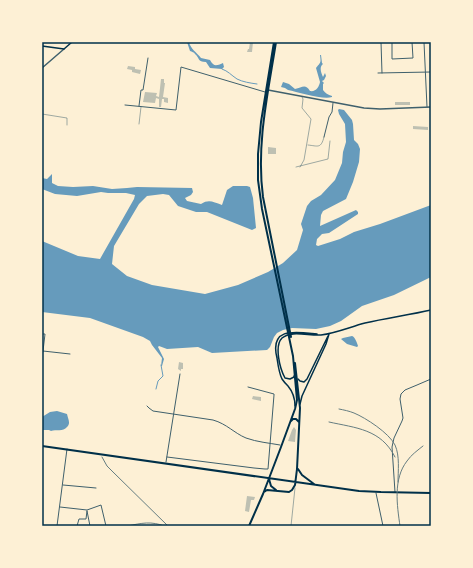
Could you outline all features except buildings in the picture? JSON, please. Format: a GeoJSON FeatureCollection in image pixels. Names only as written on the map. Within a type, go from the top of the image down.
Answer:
{"type":"FeatureCollection","features":[{"type":"Feature","properties":{"kind":"main road"},"geometry":{"type":"LineString","coordinates":[[42,46],[64,49],[72,42]]}},
{"type":"Feature","properties":{"kind":"main road"},"geometry":{"type":"LineString","coordinates":[[264,109],[275,42]]}},
{"type":"Feature","properties":{"kind":"main road"},"geometry":{"type":"LineString","coordinates":[[275,42],[264,109],[260,175],[270,238],[297,378],[300,408]]}},
{"type":"Feature","properties":{"kind":"main road"},"geometry":{"type":"LineString","coordinates":[[295,370],[292,379],[288,380],[285,378],[278,351],[280,339],[285,336],[291,334],[329,334],[364,323],[431,310]]}},
{"type":"Feature","properties":{"kind":"main road"},"geometry":{"type":"LineString","coordinates":[[295,409],[294,396],[282,378],[275,350],[277,341],[283,335],[290,332],[329,334]]}},
{"type":"Feature","properties":{"kind":"main road"},"geometry":{"type":"LineString","coordinates":[[297,378],[301,382],[304,382],[307,379],[329,334]]}},
{"type":"Feature","properties":{"kind":"main road"},"geometry":{"type":"LineString","coordinates":[[263,494],[267,490],[289,492],[292,490],[295,483],[302,396],[326,344],[329,334]]}},
{"type":"Feature","properties":{"kind":"main road"},"geometry":{"type":"LineString","coordinates":[[249,526],[263,494],[295,409],[297,400],[295,370],[291,344]]}},
{"type":"Feature","properties":{"kind":"main road"},"geometry":{"type":"LineString","coordinates":[[290,422],[293,419],[296,419],[298,420],[299,424]]}},
{"type":"Feature","properties":{"kind":"main road"},"geometry":{"type":"LineString","coordinates":[[42,446],[295,483],[376,492],[431,493]]}},
{"type":"Feature","properties":{"kind":"main road"},"geometry":{"type":"LineString","coordinates":[[297,469],[314,484]]}},
{"type":"Feature","properties":{"kind":"main road"},"geometry":{"type":"LineString","coordinates":[[269,478],[271,486],[277,491]]}},
{"type":"Feature","properties":{"kind":"street"},"geometry":{"type":"LineString","coordinates":[[381,42],[382,73]]}},
{"type":"Feature","properties":{"kind":"street"},"geometry":{"type":"LineString","coordinates":[[392,42],[392,59],[401,59],[413,58],[412,42]]}},
{"type":"Feature","properties":{"kind":"street"},"geometry":{"type":"LineString","coordinates":[[424,42],[427,107]]}},
{"type":"Feature","properties":{"kind":"street"},"geometry":{"type":"LineString","coordinates":[[42,68],[64,49]]}},
{"type":"Feature","properties":{"kind":"street"},"geometry":{"type":"LineString","coordinates":[[140,107],[141,90],[143,90],[148,58]]}},
{"type":"Feature","properties":{"kind":"street"},"geometry":{"type":"LineString","coordinates":[[125,106],[176,110],[181,67],[266,92]]}},
{"type":"Feature","properties":{"kind":"street"},"geometry":{"type":"LineString","coordinates":[[378,73],[431,72]]}},
{"type":"Feature","properties":{"kind":"street"},"geometry":{"type":"LineString","coordinates":[[268,90],[333,103],[368,108],[431,107]]}},
{"type":"Feature","properties":{"kind":"street"},"geometry":{"type":"LineString","coordinates":[[324,137],[329,117],[332,112],[333,103]]}},
{"type":"Feature","properties":{"kind":"street"},"geometry":{"type":"LineString","coordinates":[[42,334],[45,334],[42,355]]}},
{"type":"Feature","properties":{"kind":"street"},"geometry":{"type":"LineString","coordinates":[[43,351],[70,354]]}},
{"type":"Feature","properties":{"kind":"street"},"geometry":{"type":"LineString","coordinates":[[166,463],[180,374]]}},
{"type":"Feature","properties":{"kind":"street"},"geometry":{"type":"LineString","coordinates":[[395,493],[392,447],[394,438],[403,418],[400,399],[401,394],[405,390],[431,379]]}},
{"type":"Feature","properties":{"kind":"street"},"geometry":{"type":"LineString","coordinates":[[167,457],[266,469],[268,467],[271,443],[274,394],[248,387]]}},
{"type":"Feature","properties":{"kind":"street"},"geometry":{"type":"LineString","coordinates":[[147,406],[153,411],[221,422],[238,434],[247,438],[282,445]]}},
{"type":"Feature","properties":{"kind":"street"},"geometry":{"type":"LineString","coordinates":[[57,526],[67,449]]}},
{"type":"Feature","properties":{"kind":"street"},"geometry":{"type":"LineString","coordinates":[[62,485],[96,488]]}},
{"type":"Feature","properties":{"kind":"street"},"geometry":{"type":"LineString","coordinates":[[376,492],[383,526]]}},
{"type":"Feature","properties":{"kind":"street"},"geometry":{"type":"LineString","coordinates":[[60,507],[87,510],[101,505],[106,526]]}},
{"type":"Feature","properties":{"kind":"street"},"geometry":{"type":"LineString","coordinates":[[77,526],[79,520],[86,519],[87,510]]}},
{"type":"Feature","properties":{"kind":"street"},"geometry":{"type":"LineString","coordinates":[[87,510],[90,526]]}},
{"type":"Feature","properties":{"kind":"lane"},"geometry":{"type":"LineString","coordinates":[[300,167],[304,160],[311,119],[302,108],[302,97]]}},
{"type":"Feature","properties":{"kind":"lane"},"geometry":{"type":"LineString","coordinates":[[139,124],[140,107]]}},
{"type":"Feature","properties":{"kind":"lane"},"geometry":{"type":"LineString","coordinates":[[42,114],[67,118],[67,125]]}},
{"type":"Feature","properties":{"kind":"lane"},"geometry":{"type":"LineString","coordinates":[[307,144],[321,146],[324,137]]}},
{"type":"Feature","properties":{"kind":"lane"},"geometry":{"type":"LineString","coordinates":[[296,167],[328,160],[330,141]]}},
{"type":"Feature","properties":{"kind":"lane"},"geometry":{"type":"LineString","coordinates":[[291,526],[295,483]]}},
{"type":"Feature","properties":{"kind":"water"},"geometry":{"type":"Polygon","coordinates":[[[187,42],[189,42],[201,58],[210,60],[215,65],[223,63],[224,67],[222,69],[210,68],[206,62],[200,61],[197,55],[190,51],[187,42]]]}},
{"type":"Feature","properties":{"kind":"water"},"geometry":{"type":"Polygon","coordinates":[[[320,55],[323,64],[321,67],[321,72],[323,77],[325,73],[326,76],[322,81],[324,83],[323,90],[332,97],[317,97],[281,87],[283,82],[289,84],[295,89],[307,87],[310,91],[316,90],[320,82],[316,68],[320,62],[320,55]]]}},
{"type":"Feature","properties":{"kind":"water"},"geometry":{"type":"Polygon","coordinates":[[[339,109],[344,110],[352,120],[354,140],[360,149],[359,162],[346,199],[323,211],[320,226],[356,210],[358,214],[329,233],[322,234],[317,239],[316,245],[318,246],[340,239],[354,232],[431,205],[431,277],[394,295],[362,306],[341,321],[330,326],[316,329],[292,328],[283,330],[277,333],[267,350],[212,353],[198,347],[167,349],[159,346],[158,347],[164,359],[162,366],[162,358],[150,341],[143,337],[90,318],[42,312],[42,241],[78,256],[100,259],[135,195],[126,193],[101,192],[77,196],[55,194],[42,189],[42,178],[47,179],[52,174],[52,183],[58,186],[73,187],[93,186],[112,189],[137,187],[192,188],[193,192],[191,195],[185,198],[187,201],[201,204],[211,202],[222,205],[227,190],[233,186],[250,187],[253,198],[256,228],[252,230],[207,212],[196,212],[178,206],[169,195],[163,194],[147,196],[139,204],[114,246],[112,264],[127,276],[152,285],[205,294],[238,285],[268,272],[283,263],[297,250],[303,230],[301,224],[307,206],[311,201],[321,195],[335,180],[342,163],[346,142],[345,124],[339,114],[339,109]]]}},
{"type":"Feature","properties":{"kind":"water"},"geometry":{"type":"Polygon","coordinates":[[[352,336],[358,346],[357,347],[347,344],[341,339],[352,336]]]}},
{"type":"Feature","properties":{"kind":"water"},"geometry":{"type":"Polygon","coordinates":[[[57,411],[67,414],[69,424],[65,429],[61,430],[42,430],[42,417],[50,412],[57,411]]]}},
{"type":"Feature","properties":{"kind":"waterway"},"geometry":{"type":"LineString","coordinates":[[222,69],[239,80],[257,84]]}},
{"type":"Feature","properties":{"kind":"waterway"},"geometry":{"type":"LineString","coordinates":[[156,389],[158,381],[163,376],[161,365]]}},
{"type":"Feature","properties":{"kind":"railway"},"geometry":{"type":"LineString","coordinates":[[339,409],[352,412],[365,418],[377,426],[392,440],[398,454],[398,482]]}},
{"type":"Feature","properties":{"kind":"railway"},"geometry":{"type":"LineString","coordinates":[[329,422],[358,428],[375,435],[383,441],[395,457]]}},
{"type":"Feature","properties":{"kind":"railway"},"geometry":{"type":"LineString","coordinates":[[400,526],[397,492],[400,476],[409,459],[423,446]]}},
{"type":"Feature","properties":{"kind":"railway"},"geometry":{"type":"LineString","coordinates":[[102,457],[107,466],[168,526]]}},
{"type":"Feature","properties":{"kind":"railway"},"geometry":{"type":"LineString","coordinates":[[128,526],[146,523],[155,523],[164,526]]}}]}
